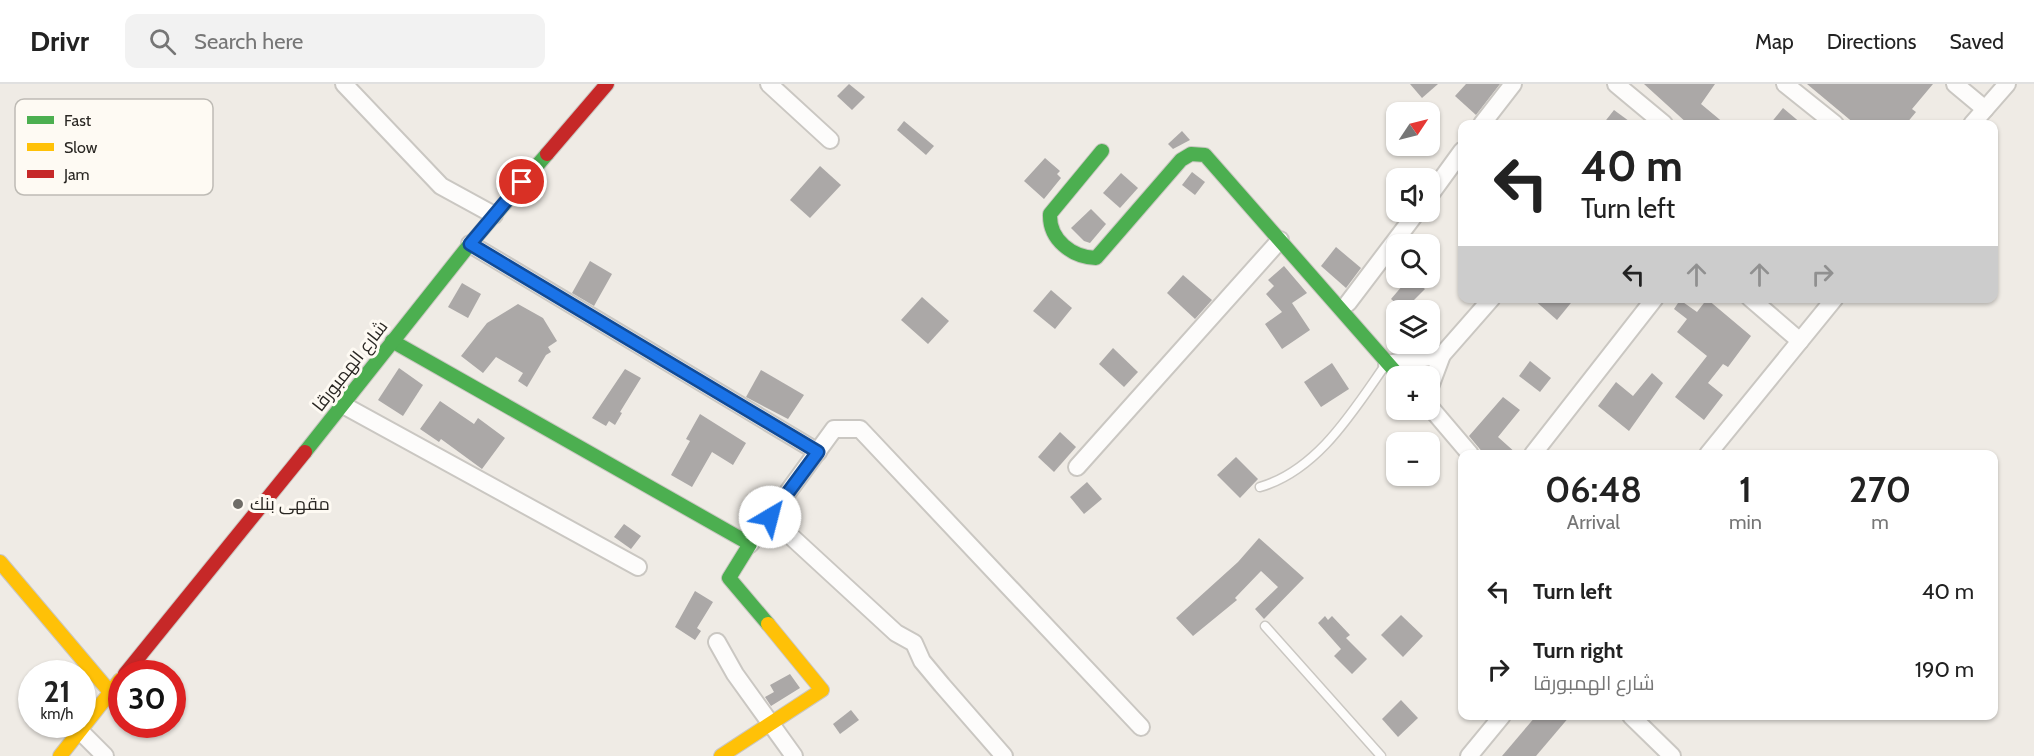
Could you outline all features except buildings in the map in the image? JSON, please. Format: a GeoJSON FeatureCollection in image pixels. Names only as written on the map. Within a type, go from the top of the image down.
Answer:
{"type":"FeatureCollection","features":[{"type":"Feature","properties":{"kind":"street"},"geometry":{"type":"LineString","coordinates":[[344,84],[441,186],[494,215]]}},
{"type":"Feature","properties":{"kind":"street","name":"شارع الهمبورقا"},"geometry":{"type":"LineString","coordinates":[[136,660],[470,244],[607,84]]}},
{"type":"Feature","properties":{"kind":"street"},"geometry":{"type":"LineString","coordinates":[[769,84],[830,140]]}},
{"type":"Feature","properties":{"kind":"street"},"geometry":{"type":"LineString","coordinates":[[1485,120],[1513,84]]}},
{"type":"Feature","properties":{"kind":"street"},"geometry":{"type":"LineString","coordinates":[[1616,84],[1659,120]]}},
{"type":"Feature","properties":{"kind":"street"},"geometry":{"type":"LineString","coordinates":[[1785,84],[1830,120]]}},
{"type":"Feature","properties":{"kind":"street"},"geometry":{"type":"LineString","coordinates":[[1955,84],[1985,109]]}},
{"type":"Feature","properties":{"kind":"street"},"geometry":{"type":"LineString","coordinates":[[1975,120],[2007,84]]}},
{"type":"Feature","properties":{"kind":"street"},"geometry":{"type":"LineString","coordinates":[[1102,151],[1050,214],[1052,231],[1067,248],[1079,256],[1096,258],[1103,253],[1181,160],[1198,153],[1205,155],[1218,168],[1386,364],[1442,355]]}},
{"type":"Feature","properties":{"kind":"street"},"geometry":{"type":"LineString","coordinates":[[1440,181],[1458,156]]}},
{"type":"Feature","properties":{"kind":"street"},"geometry":{"type":"LineString","coordinates":[[1348,303],[1409,222]]}},
{"type":"Feature","properties":{"kind":"street"},"geometry":{"type":"LineString","coordinates":[[1077,467],[1280,240]]}},
{"type":"Feature","properties":{"kind":"street"},"geometry":{"type":"LineString","coordinates":[[470,244],[818,452]]}},
{"type":"Feature","properties":{"kind":"street"},"geometry":{"type":"LineString","coordinates":[[1438,366],[1442,355],[1488,303]]}},
{"type":"Feature","properties":{"kind":"street"},"geometry":{"type":"LineString","coordinates":[[1536,450],[1651,303]]}},
{"type":"Feature","properties":{"kind":"street"},"geometry":{"type":"LineString","coordinates":[[1756,303],[1800,341]]}},
{"type":"Feature","properties":{"kind":"street"},"geometry":{"type":"LineString","coordinates":[[1711,450],[1830,303]]}},
{"type":"Feature","properties":{"kind":"street"},"geometry":{"type":"LineString","coordinates":[[392,341],[750,544]]}},
{"type":"Feature","properties":{"kind":"street"},"geometry":{"type":"LineString","coordinates":[[343,405],[638,567]]}},
{"type":"Feature","properties":{"kind":"street"},"geometry":{"type":"LineString","coordinates":[[1440,419],[1467,450]]}},
{"type":"Feature","properties":{"kind":"street"},"geometry":{"type":"LineString","coordinates":[[721,756],[822,690],[729,578],[750,544],[834,429],[860,429],[1142,728]]}},
{"type":"Feature","properties":{"kind":"street"},"geometry":{"type":"LineString","coordinates":[[770,517],[896,633],[914,644],[922,661],[1004,756]]}},
{"type":"Feature","properties":{"kind":"street"},"geometry":{"type":"LineString","coordinates":[[0,562],[108,690]]}},
{"type":"Feature","properties":{"kind":"street"},"geometry":{"type":"LineString","coordinates":[[717,642],[735,674],[794,756]]}},
{"type":"Feature","properties":{"kind":"street"},"geometry":{"type":"LineString","coordinates":[[96,710],[108,695]]}},
{"type":"Feature","properties":{"kind":"street"},"geometry":{"type":"LineString","coordinates":[[1469,756],[1499,720]]}},
{"type":"Feature","properties":{"kind":"street"},"geometry":{"type":"LineString","coordinates":[[1635,720],[1672,756]]}},
{"type":"Feature","properties":{"kind":"street"},"geometry":{"type":"LineString","coordinates":[[65,754],[75,738]]}},
{"type":"Feature","properties":{"kind":"street"},"geometry":{"type":"LineString","coordinates":[[87,738],[105,756]]}},
{"type":"Feature","properties":{"kind":"lane"},"geometry":{"type":"LineString","coordinates":[[1260,487],[1278,482],[1311,457],[1344,425],[1386,364]]}},
{"type":"Feature","properties":{"kind":"lane"},"geometry":{"type":"LineString","coordinates":[[1265,626],[1381,756]]}},
{"type":"Feature","properties":{"kind":"traffic: fast"},"geometry":{"type":"LineString","coordinates":[[1102,151],[1050,214],[1053,232],[1064,245],[1079,254],[1096,258],[1181,160],[1191,154],[1205,155],[1390,366]]}},
{"type":"Feature","properties":{"kind":"traffic: fast"},"geometry":{"type":"LineString","coordinates":[[305,452],[470,244],[547,154]]}},
{"type":"Feature","properties":{"kind":"traffic: fast"},"geometry":{"type":"LineString","coordinates":[[392,341],[750,544],[729,578],[768,624]]}},
{"type":"Feature","properties":{"kind":"traffic: slow"},"geometry":{"type":"LineString","coordinates":[[0,562],[108,690]]}},
{"type":"Feature","properties":{"kind":"traffic: slow"},"geometry":{"type":"LineString","coordinates":[[721,756],[822,690],[768,624]]}},
{"type":"Feature","properties":{"kind":"traffic: slow"},"geometry":{"type":"LineString","coordinates":[[60,756],[108,695]]}},
{"type":"Feature","properties":{"kind":"traffic: jam"},"geometry":{"type":"LineString","coordinates":[[547,154],[607,84]]}},
{"type":"Feature","properties":{"kind":"traffic: jam"},"geometry":{"type":"LineString","coordinates":[[136,660],[305,452]]}},
{"type":"Feature","properties":{"kind":"place","name":"مقهى بنك"},"geometry":{"type":"Point","coordinates":[238,504]}},
{"type":"Feature","properties":{"kind":"route"},"geometry":{"type":"LineString","coordinates":[[522,182],[470,244],[818,452],[770,517]]}}]}
